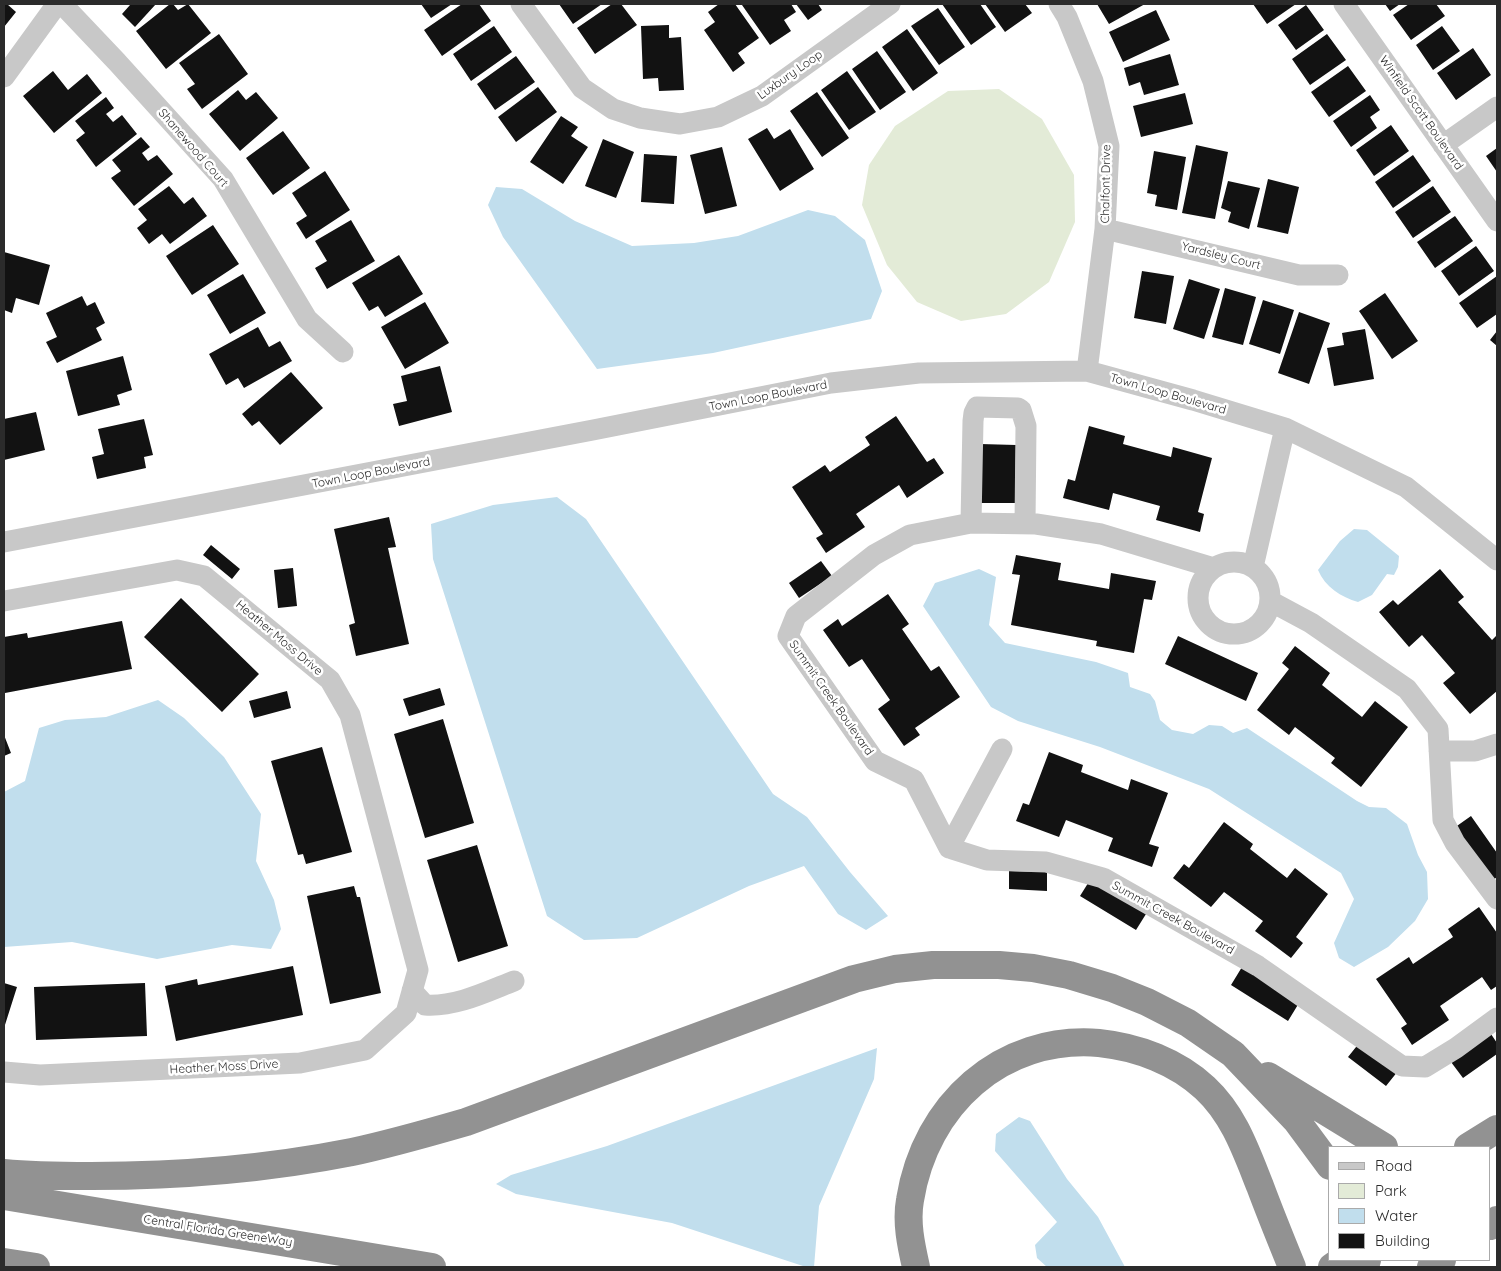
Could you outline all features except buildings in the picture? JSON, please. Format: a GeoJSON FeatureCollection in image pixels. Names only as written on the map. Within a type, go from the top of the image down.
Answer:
{"type":"FeatureCollection","features":[{"type":"Feature","properties":{"kind":"highway"},"geometry":{"type":"LineString","coordinates":[[4,1173],[116,1176],[188,1174],[244,1169],[352,1152],[466,1122],[854,979],[895,969],[933,965],[999,965],[1033,968],[1069,975],[1112,988],[1147,1002],[1188,1023],[1233,1054],[1382,1146]]}},
{"type":"Feature","properties":{"kind":"highway"},"geometry":{"type":"LineString","coordinates":[[916,1267],[909,1235],[909,1201],[918,1163],[931,1134],[947,1108],[968,1086],[994,1067],[1019,1054],[1056,1044],[1086,1042],[1119,1045],[1149,1054],[1184,1071],[1206,1089],[1223,1108],[1238,1132],[1292,1267]]}},
{"type":"Feature","properties":{"kind":"highway"},"geometry":{"type":"LineString","coordinates":[[1233,1054],[1296,1120],[1328,1163]]}},
{"type":"Feature","properties":{"kind":"highway"},"geometry":{"type":"LineString","coordinates":[[1470,1146],[1497,1129]]}},
{"type":"Feature","properties":{"kind":"highway","name":"Central Florida GreeneWay"},"geometry":{"type":"LineString","coordinates":[[4,1196],[432,1267]]}},
{"type":"Feature","properties":{"kind":"highway"},"geometry":{"type":"LineString","coordinates":[[4,1262],[36,1267]]}},
{"type":"Feature","properties":{"kind":"street"},"geometry":{"type":"LineString","coordinates":[[4,77],[57,4]]}},
{"type":"Feature","properties":{"kind":"street","name":"Shanewood Court"},"geometry":{"type":"LineString","coordinates":[[62,4],[223,180],[307,320],[343,352]]}},
{"type":"Feature","properties":{"kind":"street","name":"Luxbury Loop"},"geometry":{"type":"LineString","coordinates":[[521,4],[582,88],[613,109],[640,118],[680,124],[718,117],[762,96],[890,4]]}},
{"type":"Feature","properties":{"kind":"street","name":"Chalfont Drive"},"geometry":{"type":"LineString","coordinates":[[1059,4],[1067,17],[1093,81],[1109,146],[1106,228],[1087,371]]}},
{"type":"Feature","properties":{"kind":"street","name":"Winfield Scott Boulevard"},"geometry":{"type":"LineString","coordinates":[[1344,4],[1497,221]]}},
{"type":"Feature","properties":{"kind":"street"},"geometry":{"type":"LineString","coordinates":[[1444,145],[1497,107]]}},
{"type":"Feature","properties":{"kind":"street","name":"Yardsley Court"},"geometry":{"type":"LineString","coordinates":[[1106,228],[1298,275],[1338,275]]}},
{"type":"Feature","properties":{"kind":"street","name":"Town Loop Boulevard"},"geometry":{"type":"LineString","coordinates":[[4,542],[831,383],[919,373],[1087,371],[1285,428],[1406,487],[1497,560]]}},
{"type":"Feature","properties":{"kind":"street"},"geometry":{"type":"LineString","coordinates":[[971,523],[972,421],[977,407],[1018,408],[1021,410],[1026,426],[1025,524]]}},
{"type":"Feature","properties":{"kind":"street"},"geometry":{"type":"LineString","coordinates":[[1214,568],[1200,587],[1198,599],[1201,611],[1207,622],[1216,629],[1228,634],[1240,634],[1251,630],[1261,623],[1267,613],[1270,591],[1267,582],[1253,567],[1285,428]]}},
{"type":"Feature","properties":{"kind":"street","name":"Summit Creek Boulevard"},"geometry":{"type":"LineString","coordinates":[[1253,567],[1244,563],[1234,562],[1214,568],[1101,534],[1036,524],[971,523],[910,535],[874,555],[796,616],[788,636],[875,761],[914,780],[949,848],[987,860],[1046,862],[1103,878],[1258,966],[1402,1066],[1425,1067],[1456,1048],[1497,1018]]}},
{"type":"Feature","properties":{"kind":"street","name":"Heather Moss Drive"},"geometry":{"type":"LineString","coordinates":[[4,600],[177,570],[204,576],[330,680],[350,715],[418,970],[406,1013],[365,1050],[300,1063],[40,1075],[4,1072]]}},
{"type":"Feature","properties":{"kind":"street"},"geometry":{"type":"LineString","coordinates":[[1270,601],[1311,623],[1407,689],[1438,729],[1443,820],[1455,843],[1497,899]]}},
{"type":"Feature","properties":{"kind":"street"},"geometry":{"type":"LineString","coordinates":[[1439,751],[1475,750],[1497,744]]}},
{"type":"Feature","properties":{"kind":"street"},"geometry":{"type":"LineString","coordinates":[[949,848],[1002,749]]}},
{"type":"Feature","properties":{"kind":"street"},"geometry":{"type":"LineString","coordinates":[[412,991],[425,1005],[439,1006],[456,1002],[514,981]]}},
{"type":"Feature","properties":{"kind":"green space"},"geometry":{"type":"Polygon","coordinates":[[[999,89],[1042,119],[1074,175],[1075,222],[1049,282],[1006,314],[961,321],[917,302],[887,265],[862,205],[869,165],[895,126],[948,91],[999,89]]]}},
{"type":"Feature","properties":{"kind":"water"},"geometry":{"type":"Polygon","coordinates":[[[496,187],[522,189],[575,221],[632,246],[694,243],[738,236],[808,210],[835,216],[865,240],[882,291],[871,319],[713,353],[597,369],[503,237],[488,205],[496,187]]]}},
{"type":"Feature","properties":{"kind":"water"},"geometry":{"type":"Polygon","coordinates":[[[557,497],[586,519],[773,794],[807,817],[850,872],[888,916],[866,930],[838,914],[804,866],[749,886],[637,938],[584,940],[547,916],[433,559],[431,524],[493,505],[557,497]]]}},
{"type":"Feature","properties":{"kind":"water"},"geometry":{"type":"Polygon","coordinates":[[[1354,529],[1367,530],[1399,556],[1398,567],[1394,575],[1387,574],[1372,595],[1358,602],[1329,586],[1318,570],[1340,541],[1354,529]]]}},
{"type":"Feature","properties":{"kind":"water"},"geometry":{"type":"Polygon","coordinates":[[[979,569],[996,577],[989,625],[1005,643],[1096,662],[1128,673],[1130,687],[1150,694],[1155,701],[1160,720],[1172,730],[1193,734],[1209,725],[1222,726],[1233,733],[1247,728],[1357,801],[1369,807],[1386,808],[1407,824],[1418,855],[1427,872],[1428,899],[1415,921],[1388,947],[1354,967],[1339,958],[1334,943],[1354,899],[1341,873],[1209,789],[1100,747],[1018,721],[991,707],[923,606],[935,583],[979,569]]]}},
{"type":"Feature","properties":{"kind":"water"},"geometry":{"type":"Polygon","coordinates":[[[158,700],[184,718],[224,757],[261,814],[256,861],[274,900],[281,929],[271,949],[232,945],[157,959],[72,942],[4,947],[4,792],[25,781],[39,728],[65,720],[106,717],[158,700]]]}},
{"type":"Feature","properties":{"kind":"water"},"geometry":{"type":"Polygon","coordinates":[[[877,1048],[874,1079],[819,1206],[814,1267],[806,1267],[672,1223],[516,1194],[496,1184],[511,1175],[607,1146],[877,1048]]]}},
{"type":"Feature","properties":{"kind":"water"},"geometry":{"type":"Polygon","coordinates":[[[1019,1117],[1030,1121],[1067,1179],[1098,1217],[1125,1267],[1047,1267],[1037,1258],[1035,1245],[1057,1222],[995,1151],[996,1134],[1019,1117]]]}}]}
